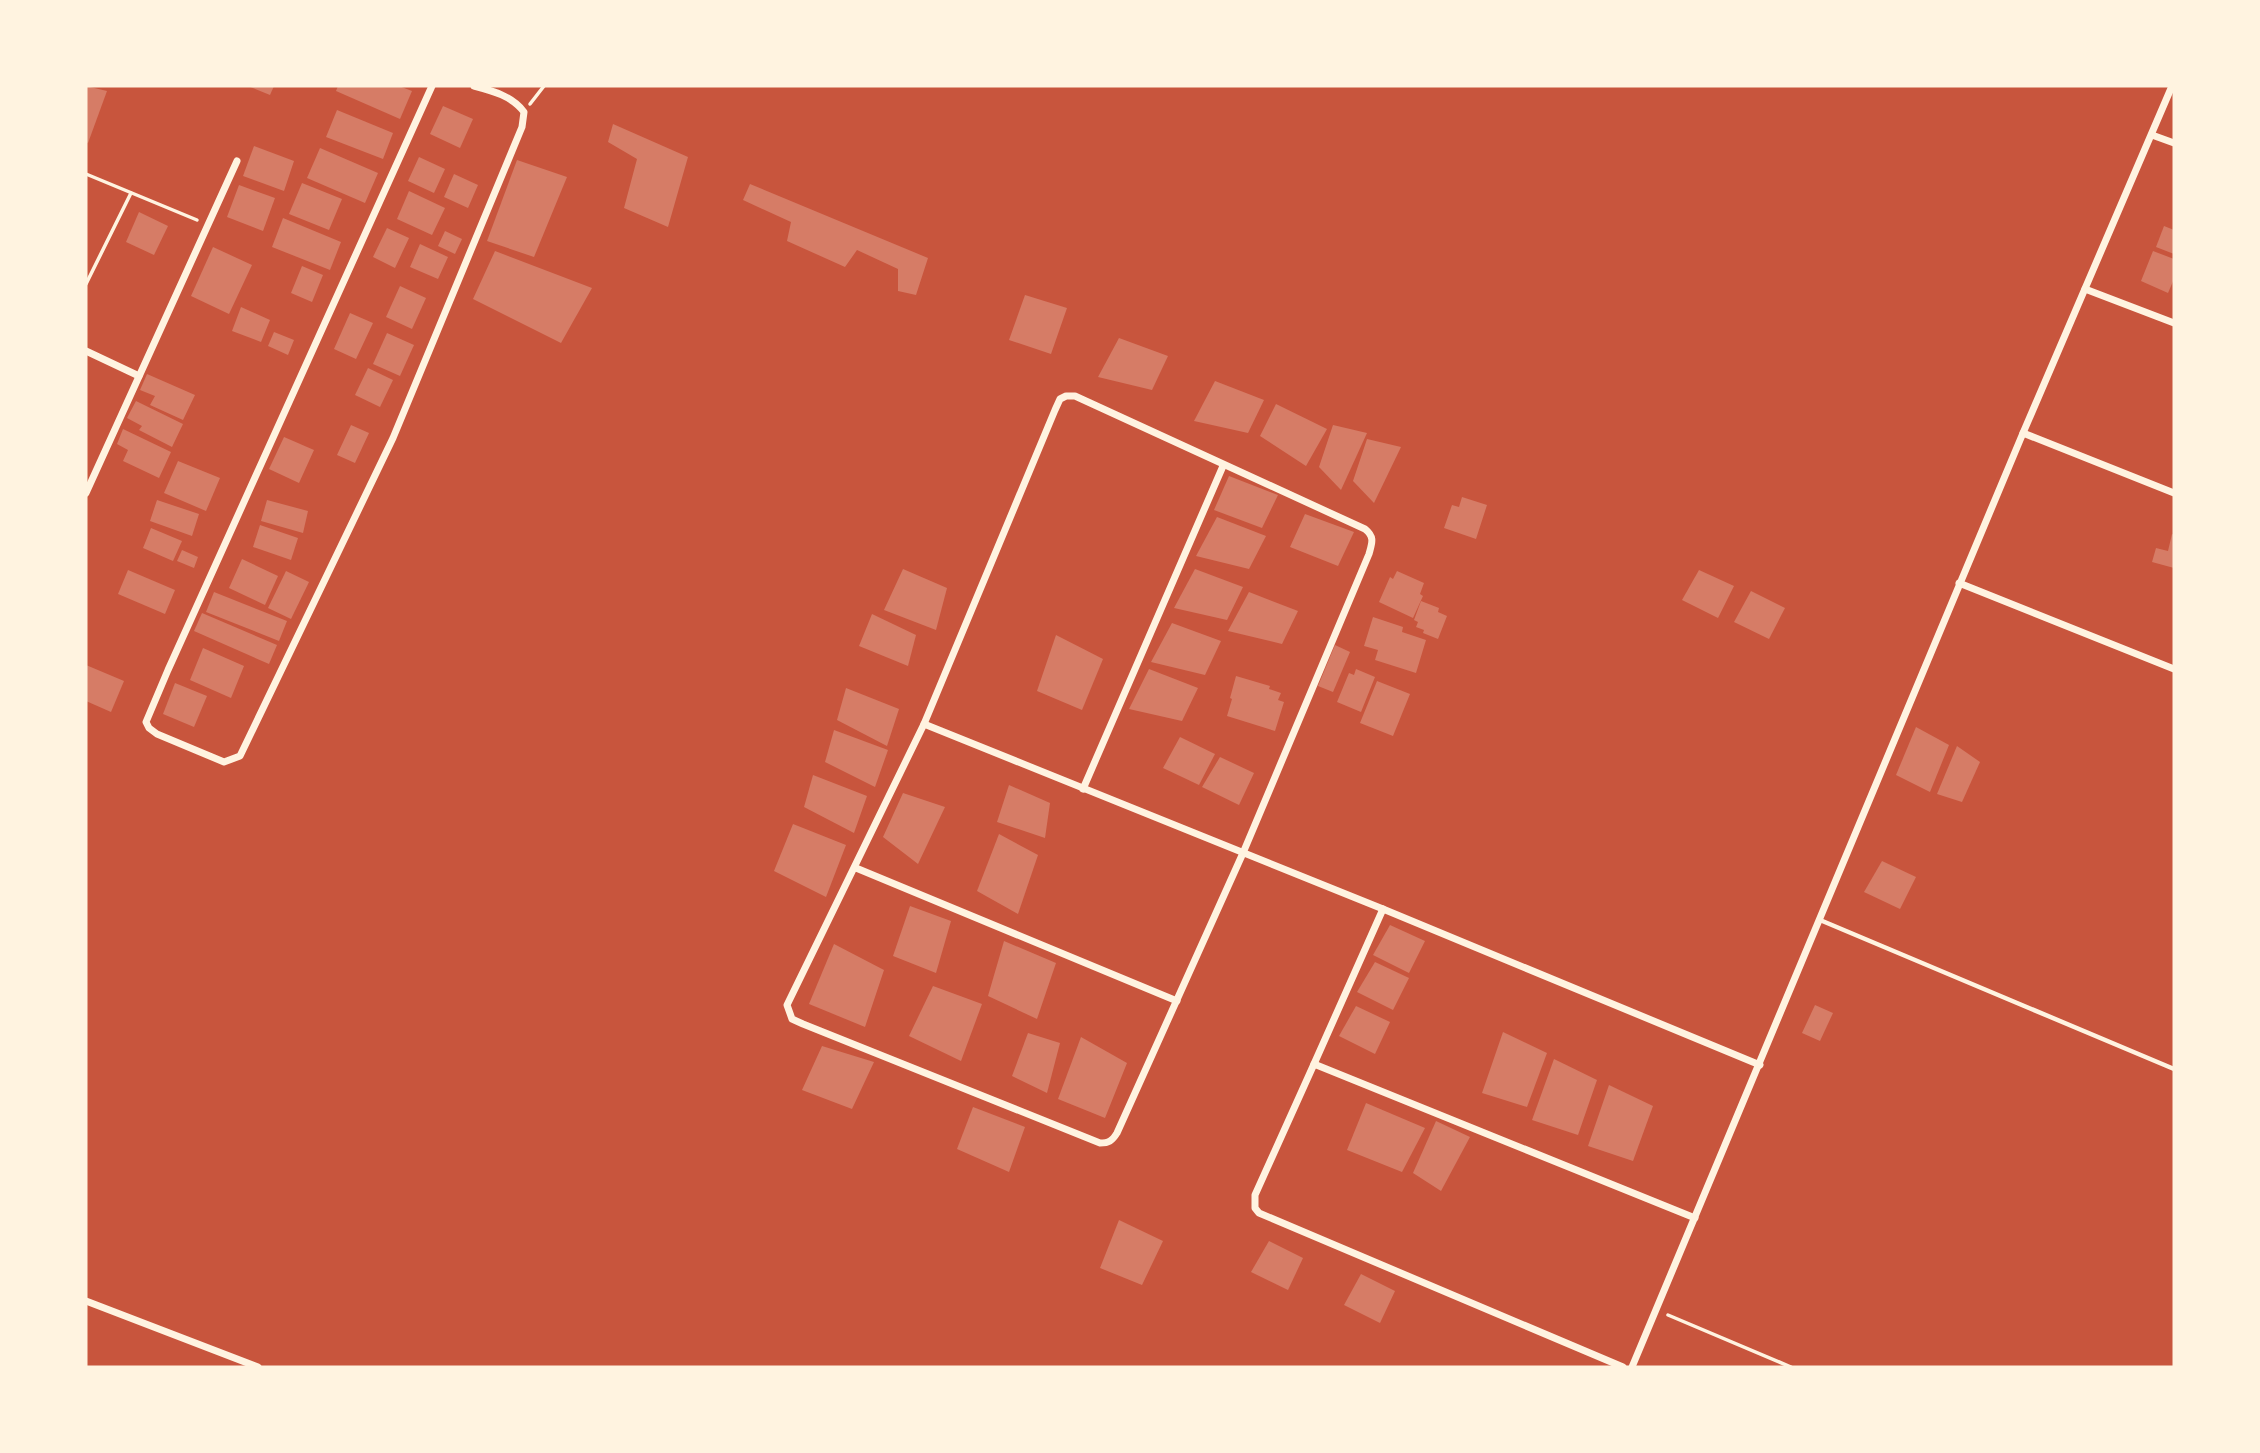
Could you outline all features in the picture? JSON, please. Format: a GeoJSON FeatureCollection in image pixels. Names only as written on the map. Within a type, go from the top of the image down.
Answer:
{"type":"FeatureCollection","features":[{"type":"Feature","properties":{"kind":"street"},"geometry":{"type":"LineString","coordinates":[[432,86],[146,722],[157,734],[223,762],[240,756],[393,438],[522,127],[524,113],[512,100],[495,91],[474,86]]}},
{"type":"Feature","properties":{"kind":"street"},"geometry":{"type":"LineString","coordinates":[[1632,1367],[2022,433],[2172,86]]}},
{"type":"Feature","properties":{"kind":"street"},"geometry":{"type":"LineString","coordinates":[[2152,135],[2174,143]]}},
{"type":"Feature","properties":{"kind":"street"},"geometry":{"type":"LineString","coordinates":[[86,493],[237,161]]}},
{"type":"Feature","properties":{"kind":"street"},"geometry":{"type":"LineString","coordinates":[[2085,289],[2174,323]]}},
{"type":"Feature","properties":{"kind":"street"},"geometry":{"type":"LineString","coordinates":[[86,351],[139,376]]}},
{"type":"Feature","properties":{"kind":"street"},"geometry":{"type":"LineString","coordinates":[[1075,396],[1223,466],[1365,529],[1372,538],[1369,554],[1243,853],[1112,1141],[1100,1143],[792,1019],[788,1005],[924,724],[1060,399],[1075,396]]}},
{"type":"Feature","properties":{"kind":"street"},"geometry":{"type":"LineString","coordinates":[[2022,433],[2174,492]]}},
{"type":"Feature","properties":{"kind":"street"},"geometry":{"type":"LineString","coordinates":[[1083,789],[1223,466]]}},
{"type":"Feature","properties":{"kind":"street"},"geometry":{"type":"LineString","coordinates":[[1959,583],[2174,669]]}},
{"type":"Feature","properties":{"kind":"street"},"geometry":{"type":"LineString","coordinates":[[924,724],[1760,1065]]}},
{"type":"Feature","properties":{"kind":"street"},"geometry":{"type":"LineString","coordinates":[[856,868],[1177,1001]]}},
{"type":"Feature","properties":{"kind":"street"},"geometry":{"type":"LineString","coordinates":[[1383,909],[1255,1195],[1255,1209],[1623,1367]]}},
{"type":"Feature","properties":{"kind":"street"},"geometry":{"type":"LineString","coordinates":[[1314,1064],[1695,1218]]}},
{"type":"Feature","properties":{"kind":"street"},"geometry":{"type":"LineString","coordinates":[[86,1301],[258,1367]]}},
{"type":"Feature","properties":{"kind":"lane"},"geometry":{"type":"LineString","coordinates":[[1820,920],[2174,1069]]}},
{"type":"Feature","properties":{"kind":"path"},"geometry":{"type":"LineString","coordinates":[[524,113],[544,86]]}},
{"type":"Feature","properties":{"kind":"path"},"geometry":{"type":"LineString","coordinates":[[86,174],[208,225]]}},
{"type":"Feature","properties":{"kind":"path"},"geometry":{"type":"LineString","coordinates":[[86,284],[131,193]]}},
{"type":"Feature","properties":{"kind":"path"},"geometry":{"type":"LineString","coordinates":[[1656,1310],[1791,1367]]}},
{"type":"Feature","properties":{"kind":"building"},"geometry":{"type":"Polygon","coordinates":[[[86,86],[107,91],[88,143],[86,142],[86,86]]]}},
{"type":"Feature","properties":{"kind":"building"},"geometry":{"type":"Polygon","coordinates":[[[248,86],[274,86],[270,95],[248,86]]]}},
{"type":"Feature","properties":{"kind":"building"},"geometry":{"type":"Polygon","coordinates":[[[338,86],[399,86],[412,91],[400,119],[336,91],[338,86]]]}},
{"type":"Feature","properties":{"kind":"building"},"geometry":{"type":"Polygon","coordinates":[[[443,106],[473,119],[460,148],[430,134],[443,106]]]}},
{"type":"Feature","properties":{"kind":"building"},"geometry":{"type":"Polygon","coordinates":[[[337,110],[393,133],[383,159],[326,137],[337,110]]]}},
{"type":"Feature","properties":{"kind":"building"},"geometry":{"type":"Polygon","coordinates":[[[613,124],[688,157],[668,227],[624,208],[637,159],[608,142],[613,124]]]}},
{"type":"Feature","properties":{"kind":"building"},"geometry":{"type":"Polygon","coordinates":[[[254,146],[294,161],[284,191],[243,176],[254,146]]]}},
{"type":"Feature","properties":{"kind":"building"},"geometry":{"type":"Polygon","coordinates":[[[320,148],[378,173],[365,203],[307,178],[320,148]]]}},
{"type":"Feature","properties":{"kind":"building"},"geometry":{"type":"Polygon","coordinates":[[[419,157],[445,169],[434,193],[408,181],[419,157]]]}},
{"type":"Feature","properties":{"kind":"building"},"geometry":{"type":"Polygon","coordinates":[[[517,160],[567,177],[534,257],[487,241],[517,160]]]}},
{"type":"Feature","properties":{"kind":"building"},"geometry":{"type":"Polygon","coordinates":[[[454,174],[478,185],[468,208],[444,197],[454,174]]]}},
{"type":"Feature","properties":{"kind":"building"},"geometry":{"type":"Polygon","coordinates":[[[302,183],[342,199],[329,230],[289,214],[302,183]]]}},
{"type":"Feature","properties":{"kind":"building"},"geometry":{"type":"Polygon","coordinates":[[[750,184],[928,258],[916,295],[898,291],[898,269],[857,250],[845,267],[787,241],[791,222],[743,200],[750,184]]]}},
{"type":"Feature","properties":{"kind":"building"},"geometry":{"type":"Polygon","coordinates":[[[239,185],[275,198],[263,231],[227,217],[239,185]]]}},
{"type":"Feature","properties":{"kind":"building"},"geometry":{"type":"Polygon","coordinates":[[[409,191],[445,208],[432,235],[397,219],[409,191]]]}},
{"type":"Feature","properties":{"kind":"building"},"geometry":{"type":"Polygon","coordinates":[[[139,212],[168,226],[154,255],[126,242],[139,212]]]}},
{"type":"Feature","properties":{"kind":"building"},"geometry":{"type":"Polygon","coordinates":[[[283,218],[341,242],[330,270],[272,247],[283,218]]]}},
{"type":"Feature","properties":{"kind":"building"},"geometry":{"type":"Polygon","coordinates":[[[2164,226],[2174,230],[2174,254],[2156,247],[2164,226]]]}},
{"type":"Feature","properties":{"kind":"building"},"geometry":{"type":"Polygon","coordinates":[[[387,228],[409,238],[395,268],[373,257],[387,228]]]}},
{"type":"Feature","properties":{"kind":"building"},"geometry":{"type":"Polygon","coordinates":[[[445,231],[462,239],[455,254],[438,246],[445,231]]]}},
{"type":"Feature","properties":{"kind":"building"},"geometry":{"type":"Polygon","coordinates":[[[420,244],[448,257],[438,279],[410,267],[420,244]]]}},
{"type":"Feature","properties":{"kind":"building"},"geometry":{"type":"Polygon","coordinates":[[[213,247],[252,265],[229,314],[191,296],[213,247]]]}},
{"type":"Feature","properties":{"kind":"building"},"geometry":{"type":"Polygon","coordinates":[[[495,251],[592,288],[561,343],[473,299],[495,251]]]}},
{"type":"Feature","properties":{"kind":"building"},"geometry":{"type":"Polygon","coordinates":[[[2153,251],[2174,259],[2174,279],[2168,293],[2141,281],[2153,251]]]}},
{"type":"Feature","properties":{"kind":"building"},"geometry":{"type":"Polygon","coordinates":[[[302,266],[323,275],[312,302],[291,293],[302,266]]]}},
{"type":"Feature","properties":{"kind":"building"},"geometry":{"type":"Polygon","coordinates":[[[400,286],[426,298],[412,329],[386,317],[400,286]]]}},
{"type":"Feature","properties":{"kind":"building"},"geometry":{"type":"Polygon","coordinates":[[[1025,295],[1067,308],[1051,354],[1009,340],[1025,295]]]}},
{"type":"Feature","properties":{"kind":"building"},"geometry":{"type":"Polygon","coordinates":[[[241,307],[270,320],[261,342],[232,331],[241,307]]]}},
{"type":"Feature","properties":{"kind":"building"},"geometry":{"type":"Polygon","coordinates":[[[350,313],[373,323],[356,359],[334,349],[350,313]]]}},
{"type":"Feature","properties":{"kind":"building"},"geometry":{"type":"Polygon","coordinates":[[[274,332],[294,340],[288,355],[268,346],[274,332]]]}},
{"type":"Feature","properties":{"kind":"building"},"geometry":{"type":"Polygon","coordinates":[[[387,333],[414,345],[400,376],[373,364],[387,333]]]}},
{"type":"Feature","properties":{"kind":"building"},"geometry":{"type":"Polygon","coordinates":[[[1119,338],[1168,356],[1152,390],[1098,377],[1119,338]]]}},
{"type":"Feature","properties":{"kind":"building"},"geometry":{"type":"Polygon","coordinates":[[[368,368],[393,380],[380,407],[355,395],[368,368]]]}},
{"type":"Feature","properties":{"kind":"building"},"geometry":{"type":"Polygon","coordinates":[[[147,374],[195,395],[183,420],[150,405],[155,396],[140,390],[147,374]]]}},
{"type":"Feature","properties":{"kind":"building"},"geometry":{"type":"Polygon","coordinates":[[[1215,381],[1264,400],[1248,433],[1194,421],[1215,381]]]}},
{"type":"Feature","properties":{"kind":"building"},"geometry":{"type":"Polygon","coordinates":[[[136,401],[183,424],[172,447],[139,430],[142,426],[127,418],[136,401]]]}},
{"type":"Feature","properties":{"kind":"building"},"geometry":{"type":"Polygon","coordinates":[[[1276,404],[1327,429],[1306,466],[1260,436],[1276,404]]]}},
{"type":"Feature","properties":{"kind":"building"},"geometry":{"type":"Polygon","coordinates":[[[351,425],[369,433],[355,463],[337,455],[351,425]]]}},
{"type":"Feature","properties":{"kind":"building"},"geometry":{"type":"Polygon","coordinates":[[[1333,425],[1367,433],[1341,490],[1319,467],[1333,425]]]}},
{"type":"Feature","properties":{"kind":"building"},"geometry":{"type":"Polygon","coordinates":[[[123,429],[171,452],[159,478],[123,461],[128,450],[117,444],[123,429]]]}},
{"type":"Feature","properties":{"kind":"building"},"geometry":{"type":"Polygon","coordinates":[[[284,437],[314,450],[299,483],[269,469],[284,437]]]}},
{"type":"Feature","properties":{"kind":"building"},"geometry":{"type":"Polygon","coordinates":[[[1367,439],[1401,447],[1374,503],[1353,481],[1367,439]]]}},
{"type":"Feature","properties":{"kind":"building"},"geometry":{"type":"Polygon","coordinates":[[[178,461],[220,478],[206,511],[164,493],[178,461]]]}},
{"type":"Feature","properties":{"kind":"building"},"geometry":{"type":"Polygon","coordinates":[[[1229,476],[1278,495],[1262,528],[1214,510],[1229,476]]]}},
{"type":"Feature","properties":{"kind":"building"},"geometry":{"type":"Polygon","coordinates":[[[1462,497],[1487,505],[1476,539],[1444,528],[1452,505],[1459,507],[1462,497]]]}},
{"type":"Feature","properties":{"kind":"building"},"geometry":{"type":"Polygon","coordinates":[[[157,500],[199,514],[192,536],[150,521],[157,500]]]}},
{"type":"Feature","properties":{"kind":"building"},"geometry":{"type":"Polygon","coordinates":[[[267,500],[308,511],[303,533],[261,521],[267,500]]]}},
{"type":"Feature","properties":{"kind":"building"},"geometry":{"type":"Polygon","coordinates":[[[1305,514],[1354,532],[1338,566],[1290,547],[1305,514]]]}},
{"type":"Feature","properties":{"kind":"building"},"geometry":{"type":"Polygon","coordinates":[[[1217,517],[1266,536],[1249,569],[1196,556],[1217,517]]]}},
{"type":"Feature","properties":{"kind":"building"},"geometry":{"type":"Polygon","coordinates":[[[260,525],[298,538],[291,560],[253,547],[260,525]]]}},
{"type":"Feature","properties":{"kind":"building"},"geometry":{"type":"Polygon","coordinates":[[[151,528],[182,541],[173,561],[143,548],[151,528]]]}},
{"type":"Feature","properties":{"kind":"building"},"geometry":{"type":"Polygon","coordinates":[[[2172,534],[2174,568],[2152,562],[2156,548],[2168,551],[2172,534]]]}},
{"type":"Feature","properties":{"kind":"building"},"geometry":{"type":"Polygon","coordinates":[[[182,550],[198,557],[194,568],[177,561],[182,550]]]}},
{"type":"Feature","properties":{"kind":"building"},"geometry":{"type":"Polygon","coordinates":[[[242,559],[278,576],[265,605],[229,588],[242,559]]]}},
{"type":"Feature","properties":{"kind":"building"},"geometry":{"type":"Polygon","coordinates":[[[903,569],[947,588],[936,630],[884,610],[903,569]]]}},
{"type":"Feature","properties":{"kind":"building"},"geometry":{"type":"Polygon","coordinates":[[[1195,569],[1243,587],[1227,620],[1174,608],[1195,569]]]}},
{"type":"Feature","properties":{"kind":"building"},"geometry":{"type":"Polygon","coordinates":[[[128,570],[175,590],[165,614],[118,594],[128,570]]]}},
{"type":"Feature","properties":{"kind":"building"},"geometry":{"type":"Polygon","coordinates":[[[1699,570],[1734,586],[1718,618],[1682,600],[1699,570]]]}},
{"type":"Feature","properties":{"kind":"building"},"geometry":{"type":"Polygon","coordinates":[[[286,571],[309,582],[291,619],[268,608],[286,571]]]}},
{"type":"Feature","properties":{"kind":"building"},"geometry":{"type":"Polygon","coordinates":[[[1397,571],[1424,583],[1420,594],[1423,596],[1413,618],[1379,602],[1390,577],[1393,579],[1397,571]]]}},
{"type":"Feature","properties":{"kind":"building"},"geometry":{"type":"Polygon","coordinates":[[[1751,591],[1785,608],[1769,639],[1734,622],[1751,591]]]}},
{"type":"Feature","properties":{"kind":"building"},"geometry":{"type":"Polygon","coordinates":[[[214,592],[287,621],[279,641],[206,612],[214,592]]]}},
{"type":"Feature","properties":{"kind":"building"},"geometry":{"type":"Polygon","coordinates":[[[1249,592],[1298,611],[1282,644],[1228,631],[1249,592]]]}},
{"type":"Feature","properties":{"kind":"building"},"geometry":{"type":"Polygon","coordinates":[[[1421,601],[1439,608],[1438,612],[1447,616],[1438,639],[1416,627],[1418,622],[1414,620],[1421,601]]]}},
{"type":"Feature","properties":{"kind":"building"},"geometry":{"type":"Polygon","coordinates":[[[202,613],[277,645],[269,664],[194,631],[202,613]]]}},
{"type":"Feature","properties":{"kind":"building"},"geometry":{"type":"Polygon","coordinates":[[[872,614],[916,635],[908,666],[859,646],[872,614]]]}},
{"type":"Feature","properties":{"kind":"building"},"geometry":{"type":"Polygon","coordinates":[[[1373,617],[1403,627],[1402,632],[1426,640],[1416,673],[1375,660],[1378,650],[1364,646],[1373,617]]]}},
{"type":"Feature","properties":{"kind":"building"},"geometry":{"type":"Polygon","coordinates":[[[1172,623],[1221,641],[1205,675],[1151,662],[1172,623]]]}},
{"type":"Feature","properties":{"kind":"building"},"geometry":{"type":"Polygon","coordinates":[[[1056,635],[1103,659],[1082,710],[1037,691],[1056,635]]]}},
{"type":"Feature","properties":{"kind":"building"},"geometry":{"type":"Polygon","coordinates":[[[1335,645],[1350,652],[1333,692],[1318,686],[1335,645]]]}},
{"type":"Feature","properties":{"kind":"building"},"geometry":{"type":"Polygon","coordinates":[[[203,648],[244,666],[231,698],[190,680],[203,648]]]}},
{"type":"Feature","properties":{"kind":"building"},"geometry":{"type":"Polygon","coordinates":[[[86,665],[124,681],[111,712],[86,701],[86,665]]]}},
{"type":"Feature","properties":{"kind":"building"},"geometry":{"type":"Polygon","coordinates":[[[1149,669],[1198,688],[1182,721],[1129,709],[1149,669]]]}},
{"type":"Feature","properties":{"kind":"building"},"geometry":{"type":"Polygon","coordinates":[[[1356,669],[1375,677],[1361,712],[1337,702],[1349,673],[1354,675],[1356,669]]]}},
{"type":"Feature","properties":{"kind":"building"},"geometry":{"type":"Polygon","coordinates":[[[1236,676],[1270,686],[1269,689],[1281,693],[1278,700],[1284,702],[1275,731],[1227,716],[1236,676]]]}},
{"type":"Feature","properties":{"kind":"building"},"geometry":{"type":"Polygon","coordinates":[[[1377,681],[1410,694],[1393,736],[1360,723],[1377,681]]]}},
{"type":"Feature","properties":{"kind":"building"},"geometry":{"type":"Polygon","coordinates":[[[175,683],[207,696],[194,727],[163,714],[175,683]]]}},
{"type":"Feature","properties":{"kind":"building"},"geometry":{"type":"Polygon","coordinates":[[[846,688],[899,709],[887,746],[837,720],[846,688]]]}},
{"type":"Feature","properties":{"kind":"building"},"geometry":{"type":"Polygon","coordinates":[[[1916,727],[1949,745],[1930,792],[1896,775],[1916,727]]]}},
{"type":"Feature","properties":{"kind":"building"},"geometry":{"type":"Polygon","coordinates":[[[834,730],[888,750],[875,787],[825,762],[834,730]]]}},
{"type":"Feature","properties":{"kind":"building"},"geometry":{"type":"Polygon","coordinates":[[[1180,737],[1215,754],[1199,785],[1163,768],[1180,737]]]}},
{"type":"Feature","properties":{"kind":"building"},"geometry":{"type":"Polygon","coordinates":[[[1957,746],[1980,762],[1962,802],[1937,794],[1957,746]]]}},
{"type":"Feature","properties":{"kind":"building"},"geometry":{"type":"Polygon","coordinates":[[[1220,757],[1254,773],[1239,805],[1202,787],[1220,757]]]}},
{"type":"Feature","properties":{"kind":"building"},"geometry":{"type":"Polygon","coordinates":[[[813,775],[867,796],[854,833],[804,807],[813,775]]]}},
{"type":"Feature","properties":{"kind":"building"},"geometry":{"type":"Polygon","coordinates":[[[1009,785],[1050,803],[1045,838],[997,822],[1009,785]]]}},
{"type":"Feature","properties":{"kind":"building"},"geometry":{"type":"Polygon","coordinates":[[[903,793],[945,807],[918,864],[883,837],[903,793]]]}},
{"type":"Feature","properties":{"kind":"building"},"geometry":{"type":"Polygon","coordinates":[[[793,824],[846,845],[826,897],[774,871],[793,824]]]}},
{"type":"Feature","properties":{"kind":"building"},"geometry":{"type":"Polygon","coordinates":[[[999,834],[1038,855],[1018,914],[977,891],[999,834]]]}},
{"type":"Feature","properties":{"kind":"building"},"geometry":{"type":"Polygon","coordinates":[[[1882,861],[1916,877],[1900,909],[1864,892],[1882,861]]]}},
{"type":"Feature","properties":{"kind":"building"},"geometry":{"type":"Polygon","coordinates":[[[910,906],[951,921],[936,973],[893,956],[910,906]]]}},
{"type":"Feature","properties":{"kind":"building"},"geometry":{"type":"Polygon","coordinates":[[[1390,925],[1425,941],[1409,973],[1373,955],[1390,925]]]}},
{"type":"Feature","properties":{"kind":"building"},"geometry":{"type":"Polygon","coordinates":[[[1004,941],[1056,963],[1037,1019],[988,996],[1004,941]]]}},
{"type":"Feature","properties":{"kind":"building"},"geometry":{"type":"Polygon","coordinates":[[[834,944],[884,970],[865,1027],[809,1004],[834,944]]]}},
{"type":"Feature","properties":{"kind":"building"},"geometry":{"type":"Polygon","coordinates":[[[1375,962],[1409,978],[1393,1010],[1357,992],[1375,962]]]}},
{"type":"Feature","properties":{"kind":"building"},"geometry":{"type":"Polygon","coordinates":[[[933,986],[982,1004],[961,1061],[909,1036],[933,986]]]}},
{"type":"Feature","properties":{"kind":"building"},"geometry":{"type":"Polygon","coordinates":[[[1815,1005],[1833,1013],[1820,1041],[1802,1033],[1815,1005]]]}},
{"type":"Feature","properties":{"kind":"building"},"geometry":{"type":"Polygon","coordinates":[[[1356,1006],[1390,1022],[1375,1054],[1339,1036],[1356,1006]]]}},
{"type":"Feature","properties":{"kind":"building"},"geometry":{"type":"Polygon","coordinates":[[[1503,1032],[1547,1053],[1527,1107],[1482,1093],[1503,1032]]]}},
{"type":"Feature","properties":{"kind":"building"},"geometry":{"type":"Polygon","coordinates":[[[1028,1033],[1060,1043],[1047,1093],[1012,1076],[1028,1033]]]}},
{"type":"Feature","properties":{"kind":"building"},"geometry":{"type":"Polygon","coordinates":[[[1081,1037],[1127,1063],[1105,1118],[1058,1099],[1081,1037]]]}},
{"type":"Feature","properties":{"kind":"building"},"geometry":{"type":"Polygon","coordinates":[[[822,1046],[874,1062],[852,1109],[802,1090],[822,1046]]]}},
{"type":"Feature","properties":{"kind":"building"},"geometry":{"type":"Polygon","coordinates":[[[1554,1059],[1597,1080],[1578,1135],[1532,1120],[1554,1059]]]}},
{"type":"Feature","properties":{"kind":"building"},"geometry":{"type":"Polygon","coordinates":[[[1609,1085],[1653,1106],[1633,1161],[1588,1146],[1609,1085]]]}},
{"type":"Feature","properties":{"kind":"building"},"geometry":{"type":"Polygon","coordinates":[[[1366,1103],[1425,1128],[1402,1172],[1347,1150],[1366,1103]]]}},
{"type":"Feature","properties":{"kind":"building"},"geometry":{"type":"Polygon","coordinates":[[[973,1107],[1025,1127],[1009,1172],[957,1149],[973,1107]]]}},
{"type":"Feature","properties":{"kind":"building"},"geometry":{"type":"Polygon","coordinates":[[[1436,1121],[1470,1137],[1441,1191],[1413,1173],[1436,1121]]]}},
{"type":"Feature","properties":{"kind":"building"},"geometry":{"type":"Polygon","coordinates":[[[1119,1220],[1163,1241],[1142,1285],[1100,1268],[1119,1220]]]}},
{"type":"Feature","properties":{"kind":"building"},"geometry":{"type":"Polygon","coordinates":[[[1269,1241],[1303,1258],[1288,1290],[1251,1272],[1269,1241]]]}},
{"type":"Feature","properties":{"kind":"building"},"geometry":{"type":"Polygon","coordinates":[[[1361,1274],[1395,1291],[1380,1323],[1344,1305],[1361,1274]]]}}]}
